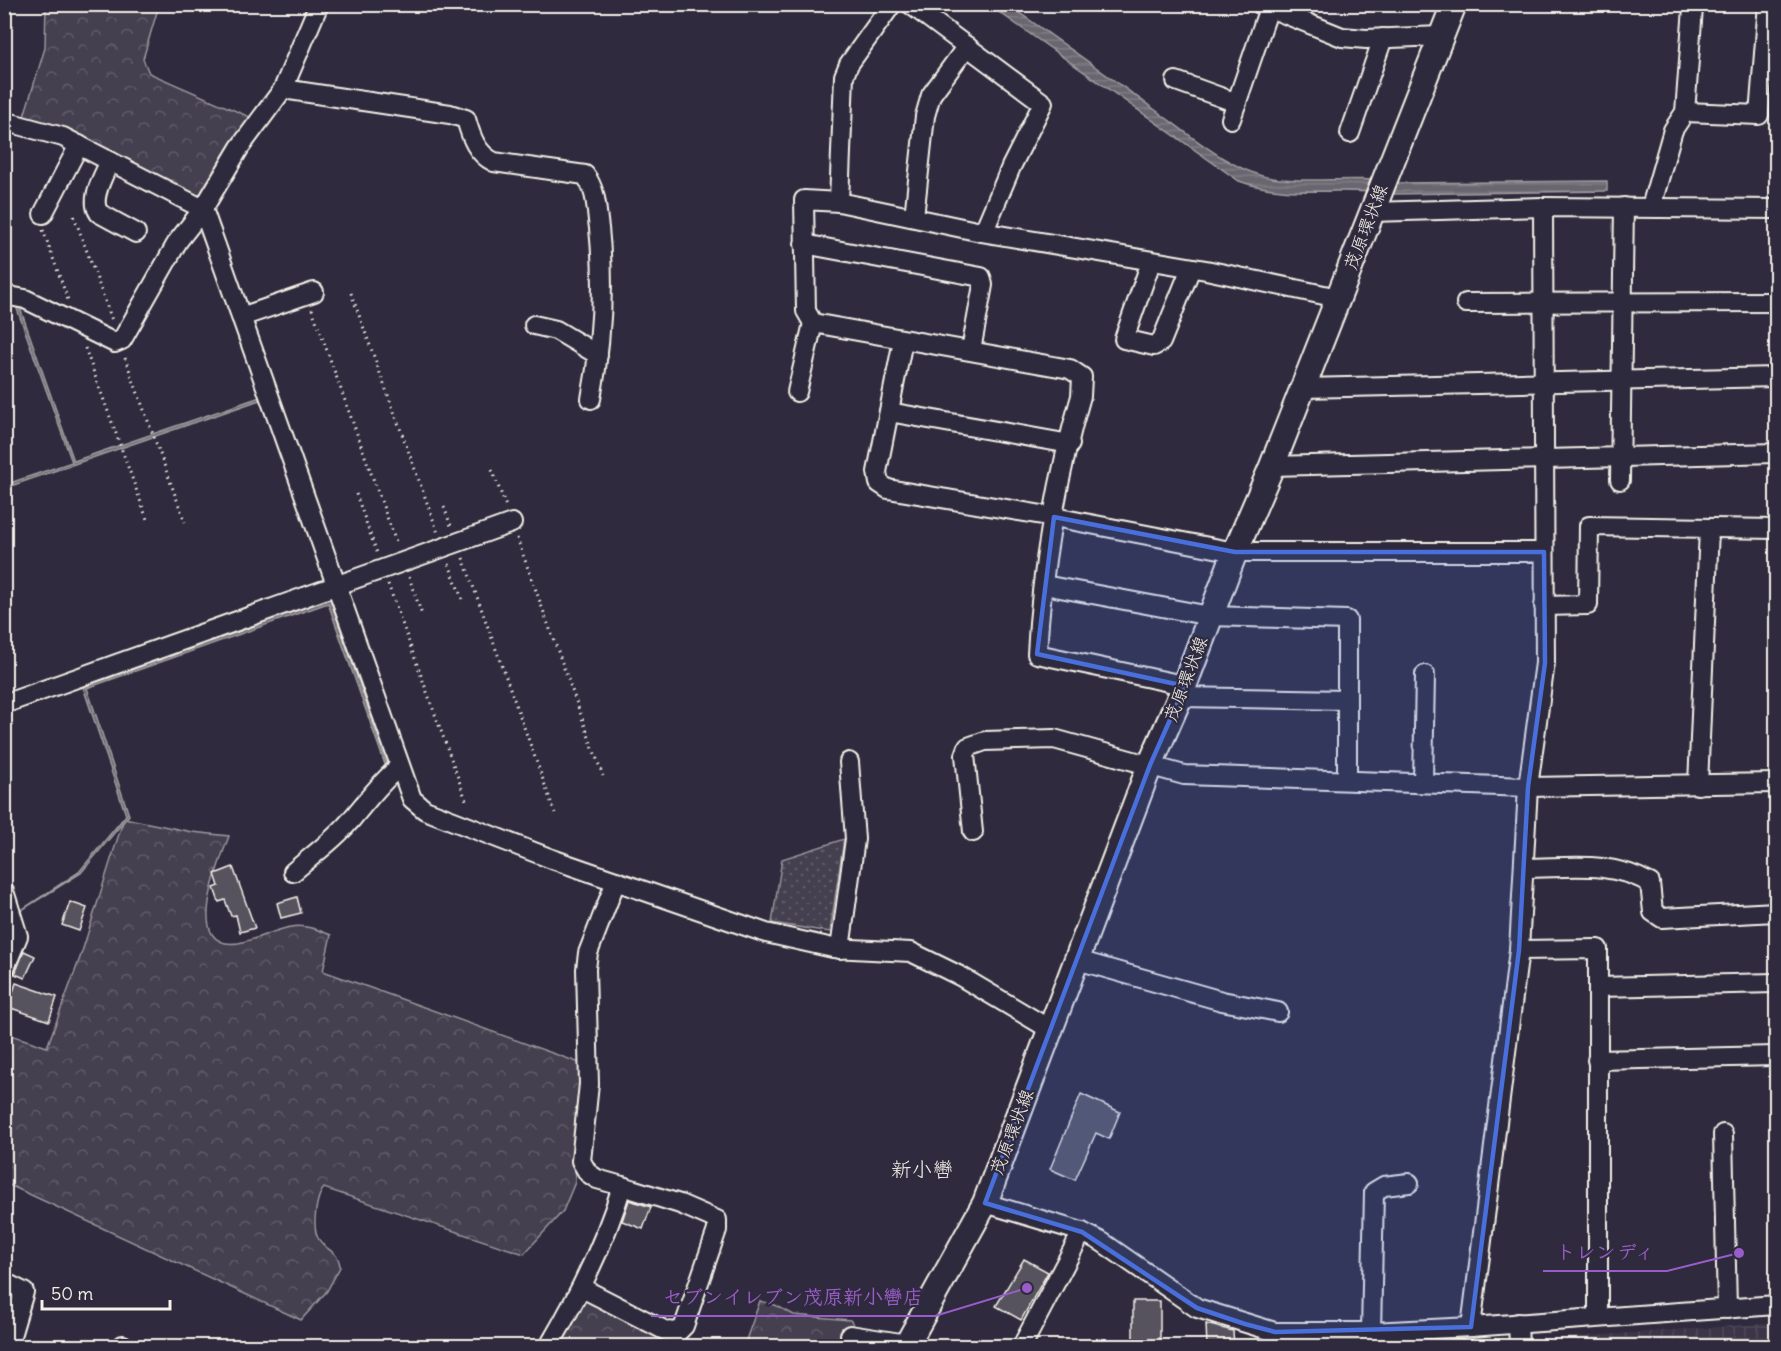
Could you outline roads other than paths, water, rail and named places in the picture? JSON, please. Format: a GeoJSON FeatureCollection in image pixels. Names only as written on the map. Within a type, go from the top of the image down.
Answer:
{"type":"FeatureCollection","features":[{"type":"Feature","properties":{"kind":"main road","name":"茂原環状線"},"geometry":{"type":"LineString","coordinates":[[907,1345],[986,1203],[1150,765],[1272,466],[1454,4]]}},
{"type":"Feature","properties":{"kind":"street"},"geometry":{"type":"LineString","coordinates":[[4,295],[25,299],[111,342],[119,343],[178,241],[203,209],[240,147],[283,89],[319,4]]}},
{"type":"Feature","properties":{"kind":"street"},"geometry":{"type":"LineString","coordinates":[[839,202],[844,76],[849,64],[892,4]]}},
{"type":"Feature","properties":{"kind":"street"},"geometry":{"type":"LineString","coordinates":[[910,4],[1043,103],[1011,167],[986,226],[981,232]]}},
{"type":"Feature","properties":{"kind":"street"},"geometry":{"type":"LineString","coordinates":[[1651,207],[1673,130],[1685,112],[1693,8],[1696,4]]}},
{"type":"Feature","properties":{"kind":"street"},"geometry":{"type":"LineString","coordinates":[[1685,112],[1760,115],[1768,4]]}},
{"type":"Feature","properties":{"kind":"street"},"geometry":{"type":"LineString","coordinates":[[1176,81],[1234,111],[1265,6],[1295,11],[1342,37],[1441,36]]}},
{"type":"Feature","properties":{"kind":"street"},"geometry":{"type":"LineString","coordinates":[[1350,133],[1383,38]]}},
{"type":"Feature","properties":{"kind":"street"},"geometry":{"type":"LineString","coordinates":[[914,217],[925,116],[931,95],[967,46]]}},
{"type":"Feature","properties":{"kind":"street"},"geometry":{"type":"LineString","coordinates":[[283,89],[450,114],[466,119],[471,137],[484,157],[494,162],[585,175],[594,187],[603,264],[603,312],[591,399]]}},
{"type":"Feature","properties":{"kind":"street"},"geometry":{"type":"LineString","coordinates":[[4,121],[63,137],[203,209],[412,799],[425,810],[616,881],[766,933],[840,949],[911,952],[960,976],[1051,1030]]}},
{"type":"Feature","properties":{"kind":"street"},"geometry":{"type":"LineString","coordinates":[[42,220],[79,145]]}},
{"type":"Feature","properties":{"kind":"street"},"geometry":{"type":"LineString","coordinates":[[110,161],[95,200],[95,208],[99,213],[136,233]]}},
{"type":"Feature","properties":{"kind":"street"},"geometry":{"type":"LineString","coordinates":[[797,392],[813,324],[806,311],[804,201],[839,202],[981,232],[1191,268],[1338,298]]}},
{"type":"Feature","properties":{"kind":"street"},"geometry":{"type":"LineString","coordinates":[[1372,212],[1543,207],[1776,209]]}},
{"type":"Feature","properties":{"kind":"street"},"geometry":{"type":"LineString","coordinates":[[1471,1327],[1519,950],[1528,787],[1545,663],[1543,207]]}},
{"type":"Feature","properties":{"kind":"street"},"geometry":{"type":"LineString","coordinates":[[1620,480],[1624,207]]}},
{"type":"Feature","properties":{"kind":"street"},"geometry":{"type":"LineString","coordinates":[[804,244],[981,277],[983,285],[971,350]]}},
{"type":"Feature","properties":{"kind":"street"},"geometry":{"type":"LineString","coordinates":[[1150,262],[1124,339],[1154,346],[1161,342],[1191,268]]}},
{"type":"Feature","properties":{"kind":"street"},"geometry":{"type":"LineString","coordinates":[[241,317],[313,300]]}},
{"type":"Feature","properties":{"kind":"street"},"geometry":{"type":"LineString","coordinates":[[1466,303],[1776,302]]}},
{"type":"Feature","properties":{"kind":"street"},"geometry":{"type":"LineString","coordinates":[[813,324],[1070,369],[1082,377],[1081,396],[1054,517],[1037,654],[1182,691],[1346,700]]}},
{"type":"Feature","properties":{"kind":"street"},"geometry":{"type":"LineString","coordinates":[[534,325],[556,330],[598,355]]}},
{"type":"Feature","properties":{"kind":"street"},"geometry":{"type":"LineString","coordinates":[[903,340],[877,472],[879,483],[888,489],[1054,517],[1235,552],[1544,552]]}},
{"type":"Feature","properties":{"kind":"street"},"geometry":{"type":"LineString","coordinates":[[1303,388],[1776,377]]}},
{"type":"Feature","properties":{"kind":"street"},"geometry":{"type":"LineString","coordinates":[[889,412],[1070,444]]}},
{"type":"Feature","properties":{"kind":"street"},"geometry":{"type":"LineString","coordinates":[[1272,466],[1776,453]]}},
{"type":"Feature","properties":{"kind":"street"},"geometry":{"type":"LineString","coordinates":[[4,704],[512,524]]}},
{"type":"Feature","properties":{"kind":"street"},"geometry":{"type":"LineString","coordinates":[[1545,606],[1588,605],[1589,526],[1776,529]]}},
{"type":"Feature","properties":{"kind":"street"},"geometry":{"type":"LineString","coordinates":[[1698,785],[1709,529]]}},
{"type":"Feature","properties":{"kind":"street"},"geometry":{"type":"LineString","coordinates":[[1044,585],[1210,616],[1347,620],[1347,779]]}},
{"type":"Feature","properties":{"kind":"street"},"geometry":{"type":"LineString","coordinates":[[1423,782],[1425,675]]}},
{"type":"Feature","properties":{"kind":"street"},"geometry":{"type":"LineString","coordinates":[[973,832],[965,755],[968,747],[985,741],[1061,740],[1184,775],[1528,787],[1776,783]]}},
{"type":"Feature","properties":{"kind":"street"},"geometry":{"type":"LineString","coordinates":[[840,949],[855,839],[849,762]]}},
{"type":"Feature","properties":{"kind":"street"},"geometry":{"type":"LineString","coordinates":[[293,872],[340,831],[380,782],[399,767]]}},
{"type":"Feature","properties":{"kind":"street"},"geometry":{"type":"LineString","coordinates":[[1524,868],[1608,867],[1630,872],[1650,883],[1653,912],[1662,918],[1776,912]]}},
{"type":"Feature","properties":{"kind":"street"},"geometry":{"type":"LineString","coordinates":[[582,1288],[666,1331],[678,1332],[684,1326],[717,1230],[717,1220],[690,1207],[597,1179],[588,1173],[580,1161],[589,1084],[586,969],[588,953],[616,881]]}},
{"type":"Feature","properties":{"kind":"street"},"geometry":{"type":"LineString","coordinates":[[4,891],[18,936],[4,970]]}},
{"type":"Feature","properties":{"kind":"street"},"geometry":{"type":"LineString","coordinates":[[1519,950],[1598,949],[1598,1317]]}},
{"type":"Feature","properties":{"kind":"street"},"geometry":{"type":"LineString","coordinates":[[1077,960],[1222,1001],[1278,1012]]}},
{"type":"Feature","properties":{"kind":"street"},"geometry":{"type":"LineString","coordinates":[[1598,987],[1776,983]]}},
{"type":"Feature","properties":{"kind":"street"},"geometry":{"type":"LineString","coordinates":[[1597,1060],[1776,1056]]}},
{"type":"Feature","properties":{"kind":"street"},"geometry":{"type":"LineString","coordinates":[[1723,1134],[1727,1309]]}},
{"type":"Feature","properties":{"kind":"street"},"geometry":{"type":"LineString","coordinates":[[1371,1332],[1374,1192],[1383,1186],[1409,1183]]}},
{"type":"Feature","properties":{"kind":"street"},"geometry":{"type":"LineString","coordinates":[[549,1347],[582,1288],[609,1229],[622,1186]]}},
{"type":"Feature","properties":{"kind":"street"},"geometry":{"type":"LineString","coordinates":[[986,1203],[1082,1232],[1102,1242],[1197,1308],[1276,1339],[1776,1305]]}},
{"type":"Feature","properties":{"kind":"street"},"geometry":{"type":"LineString","coordinates":[[1022,1347],[1082,1232]]}},
{"type":"Feature","properties":{"kind":"street"},"geometry":{"type":"LineString","coordinates":[[4,1282],[24,1292],[8,1347]]}},
{"type":"Feature","properties":{"kind":"street"},"geometry":{"type":"LineString","coordinates":[[1518,1323],[1519,1347]]}},
{"type":"Feature","properties":{"kind":"street"},"geometry":{"type":"LineString","coordinates":[[850,1335],[907,1345]]}},
{"type":"Feature","properties":{"kind":"place","name":"トレンディ"},"geometry":{"type":"Point","coordinates":[1739,1253]}},
{"type":"Feature","properties":{"kind":"place","name":"セブンイレブン茂原新小轡店"},"geometry":{"type":"Point","coordinates":[1027,1288]}},
{"type":"Feature","properties":{"kind":"district","name":"新小轡"},"geometry":{"type":"Point","coordinates":[922,1170]}}]}
